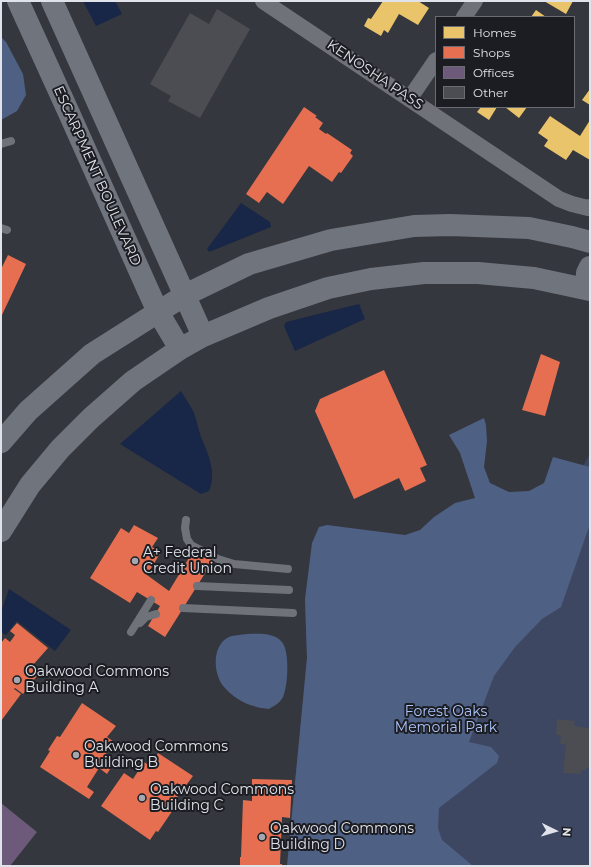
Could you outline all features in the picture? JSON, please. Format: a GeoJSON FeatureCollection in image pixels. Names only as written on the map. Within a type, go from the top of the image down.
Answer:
{"type":"FeatureCollection","features":[{"type":"Feature","properties":{"kind":"main road","name":"ESCARPMENT BOULEVARD"},"geometry":{"type":"LineString","coordinates":[[18,1],[158,312],[180,349]]}},
{"type":"Feature","properties":{"kind":"main road"},"geometry":{"type":"LineString","coordinates":[[52,1],[184,295],[204,336]]}},
{"type":"Feature","properties":{"kind":"main road"},"geometry":{"type":"LineString","coordinates":[[1,442],[28,412],[92,354],[184,295],[249,264],[331,240],[414,226],[450,225],[529,228],[590,242]]}},
{"type":"Feature","properties":{"kind":"main road"},"geometry":{"type":"LineString","coordinates":[[1,531],[30,485],[60,449],[91,418],[133,381],[180,349],[204,336],[269,308],[321,290],[371,279],[424,273],[478,273],[534,278],[588,289],[587,273],[590,267]]}},
{"type":"Feature","properties":{"kind":"street","name":"KENOSHA PASS"},"geometry":{"type":"LineString","coordinates":[[263,1],[559,198],[572,204],[588,208],[590,207]]}},
{"type":"Feature","properties":{"kind":"street"},"geometry":{"type":"LineString","coordinates":[[465,16],[475,1]]}},
{"type":"Feature","properties":{"kind":"street"},"geometry":{"type":"LineString","coordinates":[[410,98],[435,61]]}},
{"type":"Feature","properties":{"kind":"lane"},"geometry":{"type":"LineString","coordinates":[[1,144],[11,141]]}},
{"type":"Feature","properties":{"kind":"lane"},"geometry":{"type":"LineString","coordinates":[[186,520],[187,539],[190,544],[218,559],[234,564],[288,569]]}},
{"type":"Feature","properties":{"kind":"lane"},"geometry":{"type":"LineString","coordinates":[[197,586],[289,590]]}},
{"type":"Feature","properties":{"kind":"lane"},"geometry":{"type":"LineString","coordinates":[[151,600],[131,632],[146,617],[156,614]]}},
{"type":"Feature","properties":{"kind":"lane"},"geometry":{"type":"LineString","coordinates":[[183,608],[293,613]]}},
{"type":"Feature","properties":{"kind":"green space"},"geometry":{"type":"Polygon","coordinates":[[[1,37],[6,42],[23,74],[26,95],[17,111],[1,120],[1,37]]]}},
{"type":"Feature","properties":{"kind":"green space","name":"Forest Oaks Memorial Park"},"geometry":{"type":"Polygon","coordinates":[[[484,418],[487,441],[484,467],[490,483],[509,492],[529,491],[544,483],[553,457],[590,467],[590,524],[561,607],[542,619],[515,647],[494,676],[469,742],[491,747],[499,756],[497,763],[439,808],[438,828],[442,840],[473,866],[287,866],[307,658],[305,599],[312,543],[319,527],[327,525],[405,535],[420,530],[434,517],[455,503],[475,498],[460,453],[449,435],[484,418]]]}},
{"type":"Feature","properties":{"kind":"green space","name":"Forest Oaks Memorial Park"},"geometry":{"type":"Polygon","coordinates":[[[590,454],[590,866],[287,866],[307,658],[305,599],[526,562],[590,454]]]}},
{"type":"Feature","properties":{"kind":"green space"},"geometry":{"type":"Polygon","coordinates":[[[247,634],[270,635],[282,642],[285,647],[287,677],[285,692],[280,701],[269,709],[250,705],[238,699],[225,688],[218,676],[216,669],[217,653],[223,641],[229,637],[247,634]]]}},
{"type":"Feature","properties":{"kind":"shaded area"},"geometry":{"type":"Polygon","coordinates":[[[83,1],[115,1],[122,14],[96,26],[83,1]]]}},
{"type":"Feature","properties":{"kind":"shaded area"},"geometry":{"type":"Polygon","coordinates":[[[241,203],[270,222],[271,227],[209,252],[207,249],[241,203]]]}},
{"type":"Feature","properties":{"kind":"shaded area"},"geometry":{"type":"Polygon","coordinates":[[[359,304],[365,319],[295,351],[284,326],[286,322],[359,304]]]}},
{"type":"Feature","properties":{"kind":"shaded area"},"geometry":{"type":"Polygon","coordinates":[[[181,391],[194,413],[211,463],[212,477],[209,491],[201,494],[120,444],[181,391]]]}},
{"type":"Feature","properties":{"kind":"shaded area"},"geometry":{"type":"Polygon","coordinates":[[[9,589],[71,630],[55,651],[17,621],[6,635],[1,632],[1,612],[9,589]]]}},
{"type":"Feature","properties":{"kind":"building: Homes"},"geometry":{"type":"Polygon","coordinates":[[[383,1],[418,1],[429,8],[418,25],[399,14],[388,33],[384,30],[381,36],[364,26],[368,18],[371,19],[383,1]]]}},
{"type":"Feature","properties":{"kind":"building: Homes"},"geometry":{"type":"Polygon","coordinates":[[[544,1],[573,1],[566,14],[544,1]]]}},
{"type":"Feature","properties":{"kind":"building: Homes"},"geometry":{"type":"Polygon","coordinates":[[[536,10],[545,16],[532,16],[536,10]]]}},
{"type":"Feature","properties":{"kind":"building: Homes"},"geometry":{"type":"Polygon","coordinates":[[[590,89],[590,105],[582,100],[590,89]]]}},
{"type":"Feature","properties":{"kind":"building: Homes"},"geometry":{"type":"Polygon","coordinates":[[[480,108],[496,108],[489,120],[477,112],[480,108]]]}},
{"type":"Feature","properties":{"kind":"building: Homes"},"geometry":{"type":"Polygon","coordinates":[[[506,108],[526,108],[519,118],[506,108]]]}},
{"type":"Feature","properties":{"kind":"building: Homes"},"geometry":{"type":"Polygon","coordinates":[[[550,116],[580,136],[590,120],[590,160],[573,150],[566,160],[544,146],[548,140],[538,133],[550,116]]]}},
{"type":"Feature","properties":{"kind":"building: Shops"},"geometry":{"type":"Polygon","coordinates":[[[304,107],[317,116],[315,117],[323,123],[319,129],[352,150],[350,153],[353,156],[341,173],[339,172],[332,182],[309,166],[283,204],[267,192],[259,203],[246,194],[304,107]]]}},
{"type":"Feature","properties":{"kind":"building: Shops"},"geometry":{"type":"Polygon","coordinates":[[[8,255],[26,264],[1,317],[1,269],[8,255]]]}},
{"type":"Feature","properties":{"kind":"building: Shops"},"geometry":{"type":"Polygon","coordinates":[[[541,354],[560,362],[545,416],[522,410],[541,354]]]}},
{"type":"Feature","properties":{"kind":"building: Shops"},"geometry":{"type":"Polygon","coordinates":[[[384,370],[427,465],[420,468],[426,481],[405,491],[399,478],[354,499],[315,411],[320,399],[384,370]]]}},
{"type":"Feature","properties":{"kind":"building: Shops"},"geometry":{"type":"Polygon","coordinates":[[[134,525],[158,538],[152,547],[161,552],[147,575],[169,591],[195,548],[214,559],[165,637],[148,626],[160,606],[137,592],[130,603],[90,578],[121,528],[129,533],[134,525]]]}},
{"type":"Feature","properties":{"kind":"building: Shops","name":"Oakwood Commons Building A"},"geometry":{"type":"Polygon","coordinates":[[[17,623],[48,648],[33,665],[40,672],[23,694],[15,688],[14,689],[21,694],[1,721],[1,643],[5,638],[10,642],[15,635],[10,631],[17,623]]]}},
{"type":"Feature","properties":{"kind":"building: Shops","name":"Oakwood Commons Building B"},"geometry":{"type":"Polygon","coordinates":[[[82,703],[116,726],[107,737],[114,742],[102,760],[112,766],[107,774],[99,768],[87,787],[94,792],[89,799],[40,767],[57,736],[60,737],[82,703]]]}},
{"type":"Feature","properties":{"kind":"building: Shops","name":"Oakwood Commons Building C"},"geometry":{"type":"Polygon","coordinates":[[[158,753],[193,776],[184,788],[177,783],[176,786],[182,790],[172,805],[175,807],[158,832],[156,831],[150,840],[101,806],[124,773],[133,779],[144,762],[150,766],[158,753]]]}},
{"type":"Feature","properties":{"kind":"building: Shops","name":"Oakwood Commons Building D"},"geometry":{"type":"Polygon","coordinates":[[[252,779],[292,780],[290,818],[282,817],[280,864],[282,864],[282,866],[240,866],[243,800],[252,801],[252,779]]]}},
{"type":"Feature","properties":{"kind":"building: Offices"},"geometry":{"type":"Polygon","coordinates":[[[1,803],[37,832],[10,866],[1,866],[1,803]]]}},
{"type":"Feature","properties":{"kind":"building: Other"},"geometry":{"type":"Polygon","coordinates":[[[217,9],[250,29],[200,118],[168,101],[171,96],[150,84],[190,13],[209,24],[217,9]]]}},
{"type":"Feature","properties":{"kind":"building: Other"},"geometry":{"type":"Polygon","coordinates":[[[557,719],[575,721],[574,726],[590,728],[590,768],[581,770],[581,774],[563,773],[566,744],[560,744],[561,735],[556,735],[557,719]]]}},
{"type":"Feature","properties":{"kind":"place","name":"A+ Federal Credit Union"},"geometry":{"type":"Point","coordinates":[135,561]}},
{"type":"Feature","properties":{"kind":"place","name":"Oakwood Commons Building A"},"geometry":{"type":"Point","coordinates":[17,680]}},
{"type":"Feature","properties":{"kind":"place","name":"Oakwood Commons Building B"},"geometry":{"type":"Point","coordinates":[76,755]}},
{"type":"Feature","properties":{"kind":"place","name":"Oakwood Commons Building C"},"geometry":{"type":"Point","coordinates":[142,798]}},
{"type":"Feature","properties":{"kind":"place","name":"Oakwood Commons Building D"},"geometry":{"type":"Point","coordinates":[262,837]}}]}
